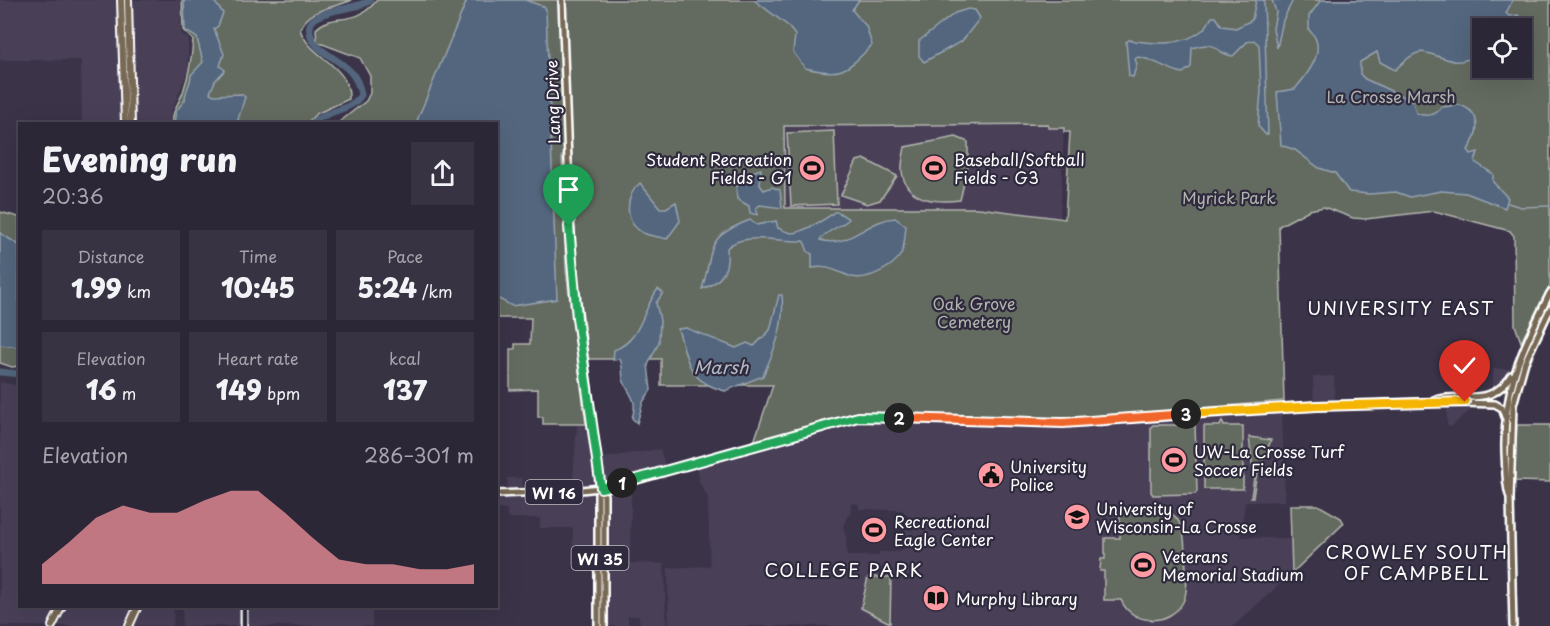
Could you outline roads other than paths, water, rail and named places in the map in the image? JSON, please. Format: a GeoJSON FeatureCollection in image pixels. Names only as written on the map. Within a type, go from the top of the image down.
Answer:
{"type":"FeatureCollection","features":[{"type":"Feature","properties":{"kind":"highway"},"geometry":{"type":"LineString","coordinates":[[121,0],[124,95],[129,122]]}},
{"type":"Feature","properties":{"kind":"highway"},"geometry":{"type":"LineString","coordinates":[[128,0],[129,122]]}},
{"type":"Feature","properties":{"kind":"highway"},"geometry":{"type":"LineString","coordinates":[[52,626],[61,608]]}},
{"type":"Feature","properties":{"kind":"highway"},"geometry":{"type":"LineString","coordinates":[[129,626],[137,608]]}},
{"type":"Feature","properties":{"kind":"main road","name":"Lang Drive"},"geometry":{"type":"LineString","coordinates":[[562,0],[572,268],[601,490]]}},
{"type":"Feature","properties":{"kind":"main road"},"geometry":{"type":"LineString","coordinates":[[1489,396],[1503,388],[1515,369],[1550,293]]}},
{"type":"Feature","properties":{"kind":"main road"},"geometry":{"type":"LineString","coordinates":[[1513,626],[1510,398],[1550,309]]}},
{"type":"Feature","properties":{"kind":"main road"},"geometry":{"type":"LineString","coordinates":[[1510,499],[1506,485],[1505,417],[1515,369]]}},
{"type":"Feature","properties":{"kind":"main road"},"geometry":{"type":"LineString","coordinates":[[1430,402],[1489,396],[1510,398]]}},
{"type":"Feature","properties":{"kind":"main road"},"geometry":{"type":"LineString","coordinates":[[1486,402],[1510,398]]}},
{"type":"Feature","properties":{"kind":"main road","name":"WI 16"},"geometry":{"type":"LineString","coordinates":[[498,494],[601,490],[863,417],[1063,423],[1284,407],[1486,402]]}},
{"type":"Feature","properties":{"kind":"main road"},"geometry":{"type":"LineString","coordinates":[[1486,402],[1500,406],[1505,417]]}},
{"type":"Feature","properties":{"kind":"main road","name":"WI 35"},"geometry":{"type":"LineString","coordinates":[[598,626],[598,494],[601,490],[604,495],[606,548],[604,626]]}},
{"type":"Feature","properties":{"kind":"main road"},"geometry":{"type":"LineString","coordinates":[[244,608],[244,626]]}},
{"type":"Feature","properties":{"kind":"water"},"geometry":{"type":"Polygon","coordinates":[[[184,0],[213,0],[223,13],[218,26],[214,29],[224,54],[220,66],[225,70],[215,81],[210,93],[214,95],[241,94],[245,97],[237,122],[174,122],[176,111],[185,100],[191,75],[203,62],[197,38],[185,30],[184,0]]]}},
{"type":"Feature","properties":{"kind":"water"},"geometry":{"type":"Polygon","coordinates":[[[467,0],[525,0],[545,7],[557,299],[512,306],[498,299],[498,122],[416,122],[467,0]]]}},
{"type":"Feature","properties":{"kind":"water"},"geometry":{"type":"Polygon","coordinates":[[[754,0],[859,0],[852,10],[866,26],[872,45],[843,70],[828,72],[805,68],[793,52],[795,35],[787,25],[754,0]]]}},
{"type":"Feature","properties":{"kind":"water"},"geometry":{"type":"Polygon","coordinates":[[[1256,0],[1264,0],[1268,134],[1265,134],[1258,126],[1261,91],[1259,45],[1254,40],[1247,42],[1233,56],[1208,45],[1192,48],[1191,67],[1183,73],[1138,57],[1135,59],[1137,64],[1133,77],[1129,76],[1126,42],[1129,40],[1168,43],[1187,39],[1204,29],[1212,17],[1216,17],[1222,26],[1236,28],[1252,20],[1256,0]]]}},
{"type":"Feature","properties":{"kind":"water"},"geometry":{"type":"Polygon","coordinates":[[[1272,0],[1293,0],[1283,20],[1277,48],[1273,29],[1276,12],[1272,0]]]}},
{"type":"Feature","properties":{"kind":"water"},"geometry":{"type":"Polygon","coordinates":[[[1321,0],[1513,0],[1506,13],[1509,16],[1518,15],[1521,18],[1472,18],[1472,58],[1458,61],[1423,52],[1404,61],[1395,70],[1380,62],[1377,52],[1360,62],[1360,74],[1365,79],[1413,101],[1416,113],[1430,115],[1442,107],[1460,105],[1472,113],[1477,124],[1475,137],[1468,150],[1471,154],[1478,152],[1475,162],[1493,174],[1493,182],[1508,198],[1505,208],[1466,193],[1441,191],[1410,197],[1396,192],[1369,194],[1349,192],[1335,173],[1319,168],[1295,150],[1281,145],[1277,92],[1295,89],[1310,68],[1317,53],[1315,37],[1309,30],[1309,16],[1321,0]]]}},
{"type":"Feature","properties":{"kind":"water"},"geometry":{"type":"Polygon","coordinates":[[[968,9],[975,10],[980,18],[962,41],[924,62],[919,56],[919,41],[955,13],[968,9]]]}},
{"type":"Feature","properties":{"kind":"water"},"geometry":{"type":"Polygon","coordinates":[[[761,169],[760,185],[764,190],[772,187],[780,190],[782,208],[760,205],[756,208],[758,215],[750,213],[749,206],[737,199],[736,188],[746,174],[761,169]]]}},
{"type":"Feature","properties":{"kind":"water"},"geometry":{"type":"Polygon","coordinates":[[[640,183],[660,208],[666,208],[676,202],[680,221],[667,239],[643,233],[629,216],[631,195],[640,183]]]}},
{"type":"Feature","properties":{"kind":"water"},"geometry":{"type":"Polygon","coordinates":[[[834,212],[849,219],[820,240],[840,241],[885,220],[895,218],[906,226],[901,254],[892,264],[879,272],[858,278],[829,268],[812,268],[812,254],[808,252],[804,241],[743,240],[727,248],[727,263],[723,274],[715,282],[702,289],[713,246],[724,233],[735,226],[750,220],[757,225],[776,221],[778,228],[793,233],[814,225],[834,212]]]}},
{"type":"Feature","properties":{"kind":"water"},"geometry":{"type":"Polygon","coordinates":[[[0,233],[18,244],[18,347],[0,345],[0,233]]]}},
{"type":"Feature","properties":{"kind":"water"},"geometry":{"type":"Polygon","coordinates":[[[658,289],[663,293],[656,303],[660,320],[659,342],[648,365],[651,390],[643,402],[637,423],[632,418],[634,401],[623,379],[620,359],[613,360],[614,350],[623,345],[636,332],[658,289]]]}},
{"type":"Feature","properties":{"kind":"water","name":"Marsh"},"geometry":{"type":"Polygon","coordinates":[[[779,295],[782,295],[782,317],[775,346],[763,376],[725,391],[703,382],[696,376],[691,369],[678,329],[686,328],[736,348],[747,343],[754,346],[770,330],[779,295]]]}},
{"type":"Feature","properties":{"kind":"waterway"},"geometry":{"type":"LineString","coordinates":[[314,122],[325,115],[351,105],[361,95],[358,83],[352,74],[315,44],[310,26],[313,20],[321,15],[370,0]]}},
{"type":"Feature","properties":{"kind":"waterway"},"geometry":{"type":"LineString","coordinates":[[1508,203],[1521,207],[1550,206]]}},
{"type":"Feature","properties":{"kind":"waterway"},"geometry":{"type":"LineString","coordinates":[[0,372],[18,374]]}},
{"type":"Feature","properties":{"kind":"place","name":"Student Recreation Fields - G1"},"geometry":{"type":"Point","coordinates":[812,168]}},
{"type":"Feature","properties":{"kind":"place","name":"Baseball/Softball Fields - G3"},"geometry":{"type":"Point","coordinates":[934,168]}},
{"type":"Feature","properties":{"kind":"place","name":"UW-La Crosse Turf Soccer Fields"},"geometry":{"type":"Point","coordinates":[1174,460]}},
{"type":"Feature","properties":{"kind":"place","name":"University Police"},"geometry":{"type":"Point","coordinates":[991,475]}},
{"type":"Feature","properties":{"kind":"place","name":"University of Wisconsin-La Crosse"},"geometry":{"type":"Point","coordinates":[1077,517]}},
{"type":"Feature","properties":{"kind":"place","name":"Recreational Eagle Center"},"geometry":{"type":"Point","coordinates":[874,530]}},
{"type":"Feature","properties":{"kind":"place","name":"Veterans Memorial Stadium"},"geometry":{"type":"Point","coordinates":[1143,565]}},
{"type":"Feature","properties":{"kind":"place","name":"Murphy Library"},"geometry":{"type":"Point","coordinates":[936,598]}},
{"type":"Feature","properties":{"kind":"district","name":"UNIVERSITY EAST"},"geometry":{"type":"Point","coordinates":[1401,307]}},
{"type":"Feature","properties":{"kind":"district","name":"CROWLEY SOUTH OF CAMPBELL"},"geometry":{"type":"Point","coordinates":[1417,561]}},
{"type":"Feature","properties":{"kind":"district","name":"COLLEGE PARK"},"geometry":{"type":"Point","coordinates":[844,569]}},
{"type":"Feature","properties":{"kind":"park label","name":"La Crosse Marsh"},"geometry":{"type":"Point","coordinates":[1391,96]}},
{"type":"Feature","properties":{"kind":"park label","name":"Myrick Park"},"geometry":{"type":"Point","coordinates":[1229,197]}},
{"type":"Feature","properties":{"kind":"park label","name":"Oak Grove Cemetery"},"geometry":{"type":"Point","coordinates":[974,312]}}]}
